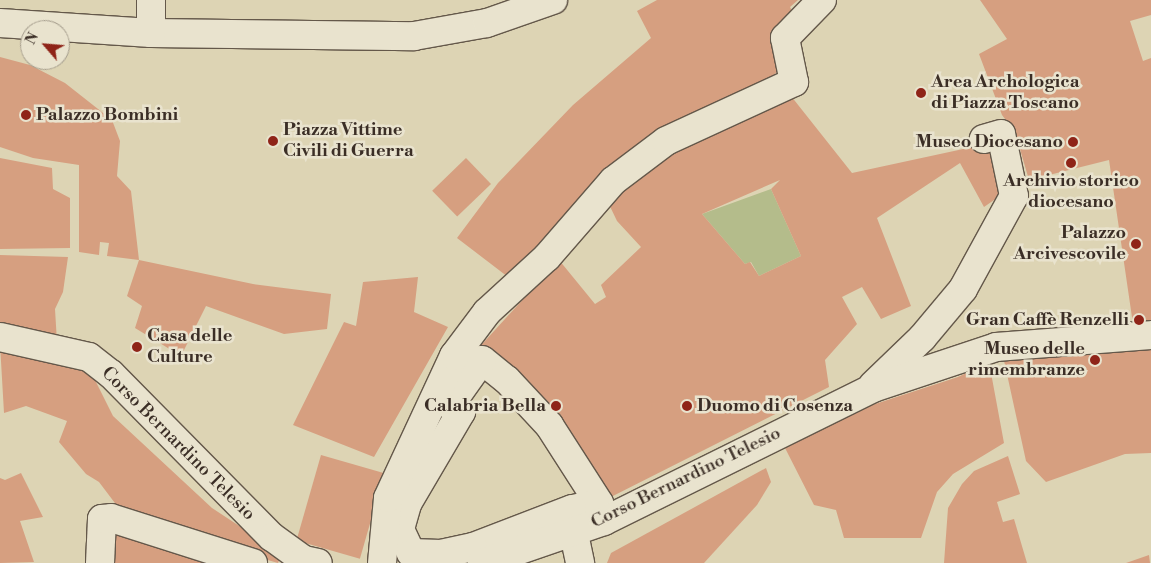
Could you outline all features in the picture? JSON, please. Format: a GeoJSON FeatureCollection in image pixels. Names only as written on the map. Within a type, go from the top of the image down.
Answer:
{"type":"FeatureCollection","features":[{"type":"Feature","properties":{"kind":"street"},"geometry":{"type":"LineString","coordinates":[[151,33],[152,0]]}},
{"type":"Feature","properties":{"kind":"street"},"geometry":{"type":"LineString","coordinates":[[0,23],[151,33],[414,36],[488,23],[553,0]]}},
{"type":"Feature","properties":{"kind":"street"},"geometry":{"type":"LineString","coordinates":[[382,563],[397,501],[454,356],[487,312],[547,257],[613,181],[666,142],[794,82],[785,38],[822,0]]}},
{"type":"Feature","properties":{"kind":"street"},"geometry":{"type":"LineString","coordinates":[[866,391],[922,338],[963,289],[1014,196],[1001,134],[984,139]]}},
{"type":"Feature","properties":{"kind":"street","name":"Corso Bernardino Telesio"},"geometry":{"type":"LineString","coordinates":[[482,563],[574,534],[866,391],[996,347],[1151,335]]}},
{"type":"Feature","properties":{"kind":"street","name":"Corso Bernardino Telesio"},"geometry":{"type":"LineString","coordinates":[[0,337],[89,357],[111,374],[272,537],[306,562]]}},
{"type":"Feature","properties":{"kind":"street"},"geometry":{"type":"LineString","coordinates":[[482,360],[507,380],[549,425],[599,503],[442,554],[411,553],[400,529],[397,501],[461,412],[450,405],[482,360]]}},
{"type":"Feature","properties":{"kind":"street"},"geometry":{"type":"LineString","coordinates":[[100,563],[102,519],[111,518],[253,563]]}},
{"type":"Feature","properties":{"kind":"street"},"geometry":{"type":"LineString","coordinates":[[574,534],[580,563]]}},
{"type":"Feature","properties":{"kind":"green space"},"geometry":{"type":"Polygon","coordinates":[[[771,189],[801,256],[759,276],[751,262],[745,264],[702,214],[771,189]]]}},
{"type":"Feature","properties":{"kind":"building"},"geometry":{"type":"Polygon","coordinates":[[[657,0],[798,0],[790,7],[795,17],[783,67],[764,83],[612,178],[512,280],[457,238],[498,183],[573,105],[651,38],[637,11],[657,0]]]}},
{"type":"Feature","properties":{"kind":"building"},"geometry":{"type":"Polygon","coordinates":[[[980,0],[1151,0],[1151,15],[1130,21],[1143,61],[1151,58],[1151,328],[1134,331],[1109,160],[1029,180],[1015,132],[1002,115],[979,54],[1007,39],[980,0]]]}},
{"type":"Feature","properties":{"kind":"building"},"geometry":{"type":"Polygon","coordinates":[[[0,57],[20,62],[20,70],[40,70],[65,83],[112,120],[120,141],[117,176],[131,191],[139,260],[107,256],[109,243],[100,242],[99,255],[79,252],[79,165],[33,158],[0,147],[0,57]]]}},
{"type":"Feature","properties":{"kind":"building"},"geometry":{"type":"Polygon","coordinates":[[[791,96],[852,173],[991,143],[1007,191],[984,207],[960,163],[877,218],[911,306],[881,319],[862,287],[842,297],[857,324],[825,360],[829,387],[599,503],[474,353],[559,260],[595,304],[606,297],[601,285],[641,247],[617,221],[605,196],[668,154],[791,96]],[[780,180],[702,214],[745,264],[750,262],[759,276],[801,256],[771,189],[780,180]]]}},
{"type":"Feature","properties":{"kind":"building"},"geometry":{"type":"Polygon","coordinates":[[[0,158],[52,168],[53,189],[70,198],[70,248],[0,249],[0,158]]]}},
{"type":"Feature","properties":{"kind":"building"},"geometry":{"type":"Polygon","coordinates":[[[466,158],[491,184],[457,217],[432,191],[466,158]]]}},
{"type":"Feature","properties":{"kind":"building"},"geometry":{"type":"Polygon","coordinates":[[[0,255],[68,257],[63,292],[55,309],[57,342],[0,333],[0,255]]]}},
{"type":"Feature","properties":{"kind":"building"},"geometry":{"type":"Polygon","coordinates":[[[139,260],[253,284],[331,294],[327,329],[284,334],[206,306],[181,356],[135,328],[142,306],[127,296],[139,260]]]}},
{"type":"Feature","properties":{"kind":"building"},"geometry":{"type":"Polygon","coordinates":[[[418,277],[414,312],[448,327],[374,457],[293,425],[344,322],[356,326],[363,282],[418,277]]]}},
{"type":"Feature","properties":{"kind":"building"},"geometry":{"type":"Polygon","coordinates":[[[1151,341],[1151,453],[1125,454],[1046,482],[1026,461],[1003,356],[1151,341]]]}},
{"type":"Feature","properties":{"kind":"building"},"geometry":{"type":"Polygon","coordinates":[[[0,344],[87,364],[113,416],[212,508],[271,547],[281,556],[278,563],[127,519],[99,482],[86,474],[59,442],[67,421],[26,406],[4,413],[0,344]]]}},
{"type":"Feature","properties":{"kind":"building"},"geometry":{"type":"Polygon","coordinates":[[[989,362],[1004,443],[953,474],[937,492],[921,538],[844,538],[836,510],[814,505],[783,444],[863,408],[958,377],[989,362]]]}},
{"type":"Feature","properties":{"kind":"building"},"geometry":{"type":"Polygon","coordinates":[[[321,455],[384,473],[360,559],[296,541],[321,455]]]}},
{"type":"Feature","properties":{"kind":"building"},"geometry":{"type":"Polygon","coordinates":[[[1008,456],[1020,494],[997,502],[1003,522],[1014,519],[1027,563],[944,563],[948,508],[962,484],[974,471],[1008,456]]]}},
{"type":"Feature","properties":{"kind":"building"},"geometry":{"type":"Polygon","coordinates":[[[766,468],[771,482],[757,505],[704,563],[607,563],[611,553],[766,468]]]}},
{"type":"Feature","properties":{"kind":"building"},"geometry":{"type":"Polygon","coordinates":[[[21,473],[43,517],[20,521],[34,562],[0,563],[0,478],[5,480],[21,473]]]}},
{"type":"Feature","properties":{"kind":"building"},"geometry":{"type":"Polygon","coordinates":[[[118,527],[227,563],[110,563],[118,527]]]}},
{"type":"Feature","properties":{"kind":"building"},"geometry":{"type":"Polygon","coordinates":[[[1149,555],[1150,563],[1126,563],[1149,555]]]}},
{"type":"Feature","properties":{"kind":"place","name":"Area Archologica di Piazza Toscano"},"geometry":{"type":"Point","coordinates":[921,93]}},
{"type":"Feature","properties":{"kind":"place","name":"Palazzo Bombini"},"geometry":{"type":"Point","coordinates":[26,115]}},
{"type":"Feature","properties":{"kind":"place","name":"Piazza Vittime Civili di Guerra"},"geometry":{"type":"Point","coordinates":[273,141]}},
{"type":"Feature","properties":{"kind":"place","name":"Museo Diocesano"},"geometry":{"type":"Point","coordinates":[1073,142]}},
{"type":"Feature","properties":{"kind":"place","name":"Archivio storico diocesano"},"geometry":{"type":"Point","coordinates":[1071,163]}},
{"type":"Feature","properties":{"kind":"place","name":"Palazzo Arcivescovile"},"geometry":{"type":"Point","coordinates":[1136,244]}},
{"type":"Feature","properties":{"kind":"place","name":"Gran Caffè Renzelli"},"geometry":{"type":"Point","coordinates":[1139,320]}},
{"type":"Feature","properties":{"kind":"place","name":"Casa delle Culture"},"geometry":{"type":"Point","coordinates":[137,347]}},
{"type":"Feature","properties":{"kind":"place","name":"Museo delle rimembranze"},"geometry":{"type":"Point","coordinates":[1095,360]}},
{"type":"Feature","properties":{"kind":"place","name":"Calabria Bella"},"geometry":{"type":"Point","coordinates":[556,406]}},
{"type":"Feature","properties":{"kind":"place","name":"Duomo di Cosenza"},"geometry":{"type":"Point","coordinates":[687,406]}}]}
